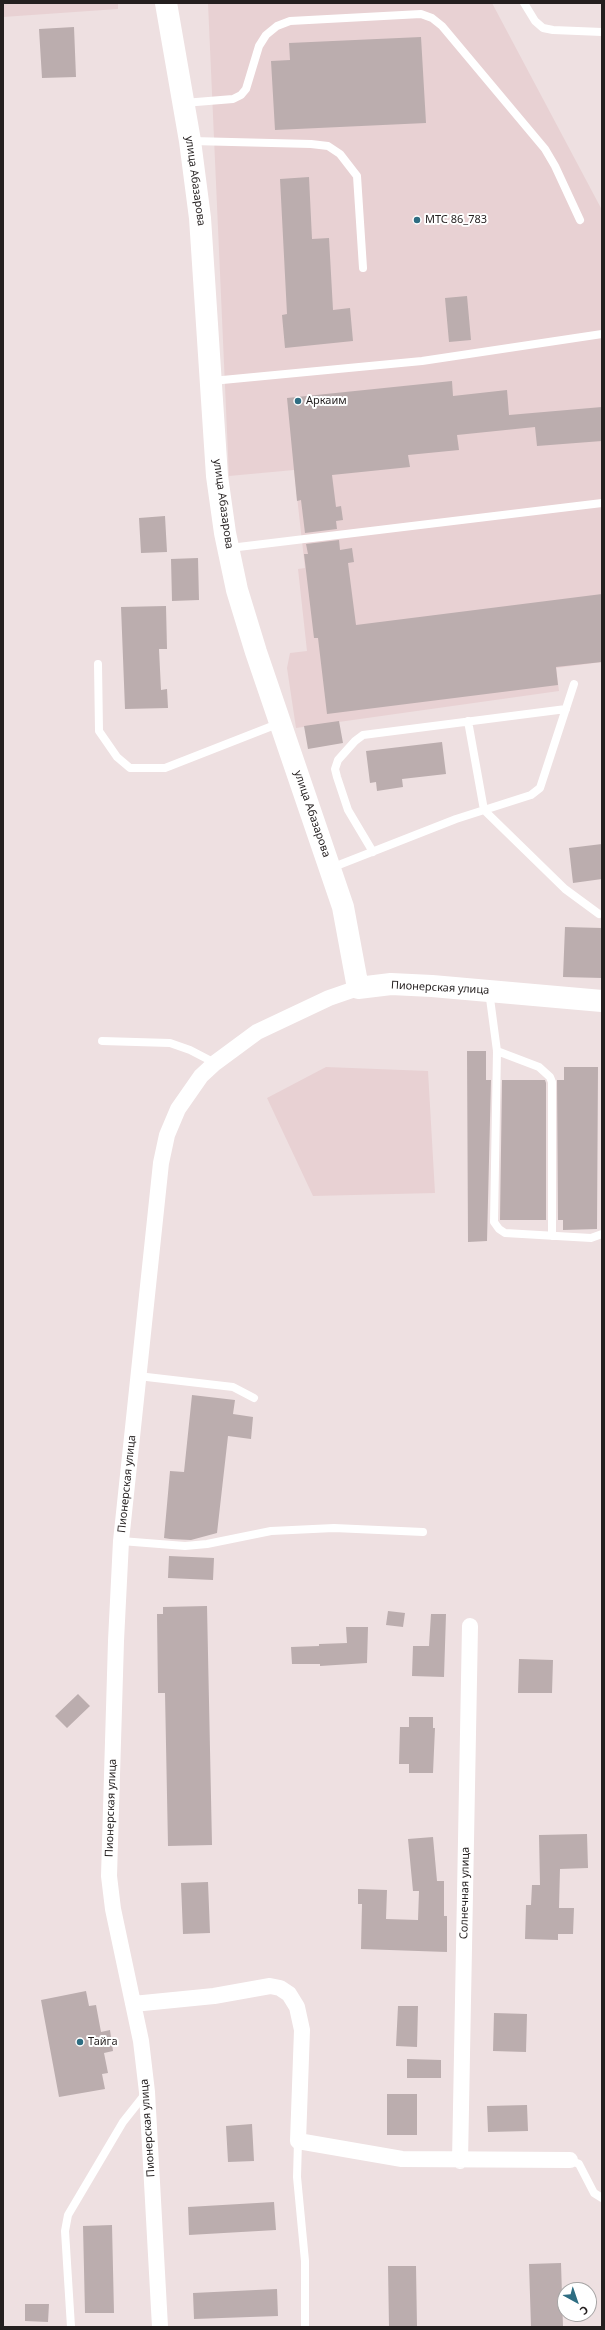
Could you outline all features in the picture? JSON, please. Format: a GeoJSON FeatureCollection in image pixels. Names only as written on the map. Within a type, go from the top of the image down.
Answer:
{"type":"FeatureCollection","features":[{"type":"Feature","properties":{"kind":"street","name":"улица Абазарова"},"geometry":{"type":"LineString","coordinates":[[166,3],[190,141],[200,218],[217,476],[229,548],[242,605],[280,723],[331,868],[348,927],[358,988]]}},
{"type":"Feature","properties":{"kind":"street","name":"Пионерская улица"},"geometry":{"type":"LineString","coordinates":[[160,2327],[147,2092],[141,2040],[113,1909],[109,1876],[116,1641],[121,1540],[156,1193],[167,1135],[178,1109],[188,1092],[215,1062],[257,1032],[328,998],[358,988],[391,984],[489,990],[602,1001]]}},
{"type":"Feature","properties":{"kind":"street","name":"Солнечная улица"},"geometry":{"type":"LineString","coordinates":[[460,2161],[470,1626]]}},
{"type":"Feature","properties":{"kind":"street"},"geometry":{"type":"LineString","coordinates":[[133,2004],[214,1996],[270,1986],[280,1988],[289,1994],[297,2007],[302,2030],[298,2141],[402,2159],[460,2161],[570,2160]]}},
{"type":"Feature","properties":{"kind":"lane"},"geometry":{"type":"LineString","coordinates":[[524,3],[535,21],[544,28],[553,30],[602,32]]}},
{"type":"Feature","properties":{"kind":"lane"},"geometry":{"type":"LineString","coordinates":[[183,103],[233,99],[241,95],[246,89],[259,46],[266,35],[290,21],[421,14],[432,18],[442,26],[545,149],[555,166],[580,220]]}},
{"type":"Feature","properties":{"kind":"lane"},"geometry":{"type":"LineString","coordinates":[[190,141],[311,144],[328,146],[340,154],[357,176],[363,268]]}},
{"type":"Feature","properties":{"kind":"lane"},"geometry":{"type":"LineString","coordinates":[[210,382],[422,360],[602,334]]}},
{"type":"Feature","properties":{"kind":"lane"},"geometry":{"type":"LineString","coordinates":[[229,548],[602,503]]}},
{"type":"Feature","properties":{"kind":"lane"},"geometry":{"type":"LineString","coordinates":[[98,664],[98,731],[117,757],[130,768],[165,768],[280,723]]}},
{"type":"Feature","properties":{"kind":"lane"},"geometry":{"type":"LineString","coordinates":[[331,868],[484,810],[531,795],[540,788],[574,684]]}},
{"type":"Feature","properties":{"kind":"lane"},"geometry":{"type":"LineString","coordinates":[[373,852],[348,810],[337,777],[336,769],[338,760],[355,741],[363,735],[566,709]]}},
{"type":"Feature","properties":{"kind":"lane"},"geometry":{"type":"LineString","coordinates":[[468,721],[484,810],[565,889],[599,914]]}},
{"type":"Feature","properties":{"kind":"lane"},"geometry":{"type":"LineString","coordinates":[[489,990],[497,1051],[494,1222],[498,1229],[505,1233],[591,1238],[602,1234]]}},
{"type":"Feature","properties":{"kind":"lane"},"geometry":{"type":"LineString","coordinates":[[102,1041],[170,1043],[190,1050],[215,1062]]}},
{"type":"Feature","properties":{"kind":"lane"},"geometry":{"type":"LineString","coordinates":[[497,1051],[539,1067],[550,1076],[552,1082],[552,1236]]}},
{"type":"Feature","properties":{"kind":"lane"},"geometry":{"type":"LineString","coordinates":[[138,1376],[233,1387],[254,1398]]}},
{"type":"Feature","properties":{"kind":"lane"},"geometry":{"type":"LineString","coordinates":[[121,1540],[185,1546],[207,1544],[271,1531],[334,1528],[423,1532]]}},
{"type":"Feature","properties":{"kind":"lane"},"geometry":{"type":"LineString","coordinates":[[71,2327],[65,2231],[68,2215],[123,2122],[147,2092]]}},
{"type":"Feature","properties":{"kind":"lane"},"geometry":{"type":"LineString","coordinates":[[298,2141],[297,2178],[305,2261],[306,2327]]}},
{"type":"Feature","properties":{"kind":"lane"},"geometry":{"type":"LineString","coordinates":[[570,2160],[580,2164],[594,2193],[602,2198]]}},
{"type":"Feature","properties":{"kind":"shaded area"},"geometry":{"type":"Polygon","coordinates":[[[3,3],[118,3],[118,9],[3,17],[3,3]]]}},
{"type":"Feature","properties":{"kind":"shaded area"},"geometry":{"type":"Polygon","coordinates":[[[208,3],[492,3],[602,210],[602,662],[556,668],[559,691],[296,728],[287,668],[290,653],[307,651],[298,569],[305,568],[294,470],[229,476],[208,3]]]}},
{"type":"Feature","properties":{"kind":"shaded area"},"geometry":{"type":"Polygon","coordinates":[[[326,1067],[428,1071],[435,1193],[313,1196],[267,1098],[326,1067]]]}},
{"type":"Feature","properties":{"kind":"building"},"geometry":{"type":"Polygon","coordinates":[[[74,27],[76,77],[42,78],[39,29],[74,27]]]}},
{"type":"Feature","properties":{"kind":"building"},"geometry":{"type":"Polygon","coordinates":[[[421,37],[426,123],[275,130],[271,61],[290,60],[289,43],[421,37]]]}},
{"type":"Feature","properties":{"kind":"building"},"geometry":{"type":"Polygon","coordinates":[[[309,177],[312,239],[329,238],[333,310],[350,308],[353,341],[285,348],[282,315],[287,314],[280,179],[309,177]]]}},
{"type":"Feature","properties":{"kind":"building"},"geometry":{"type":"Polygon","coordinates":[[[467,296],[471,340],[449,342],[445,298],[467,296]]]}},
{"type":"Feature","properties":{"kind":"building"},"geometry":{"type":"Polygon","coordinates":[[[452,381],[453,396],[507,390],[509,415],[602,407],[602,441],[537,446],[535,427],[457,435],[459,450],[408,455],[410,467],[332,475],[336,507],[341,506],[343,520],[336,521],[337,529],[305,533],[301,500],[297,501],[287,398],[452,381]]]}},
{"type":"Feature","properties":{"kind":"building"},"geometry":{"type":"Polygon","coordinates":[[[165,516],[167,552],[141,553],[139,518],[165,516]]]}},
{"type":"Feature","properties":{"kind":"building"},"geometry":{"type":"Polygon","coordinates":[[[339,540],[340,550],[352,548],[354,562],[348,563],[356,625],[602,594],[602,662],[556,667],[558,685],[327,714],[318,638],[314,638],[304,554],[308,554],[306,544],[339,540]]]}},
{"type":"Feature","properties":{"kind":"building"},"geometry":{"type":"Polygon","coordinates":[[[198,558],[199,600],[172,601],[171,559],[198,558]]]}},
{"type":"Feature","properties":{"kind":"building"},"geometry":{"type":"Polygon","coordinates":[[[166,606],[167,649],[159,649],[161,690],[167,689],[168,708],[125,709],[121,607],[166,606]]]}},
{"type":"Feature","properties":{"kind":"building"},"geometry":{"type":"Polygon","coordinates":[[[339,721],[343,743],[308,749],[304,726],[339,721]]]}},
{"type":"Feature","properties":{"kind":"building"},"geometry":{"type":"Polygon","coordinates":[[[442,742],[446,774],[402,779],[403,787],[377,791],[376,782],[370,783],[366,751],[442,742]]]}},
{"type":"Feature","properties":{"kind":"building"},"geometry":{"type":"Polygon","coordinates":[[[602,844],[602,879],[573,883],[569,848],[602,844]]]}},
{"type":"Feature","properties":{"kind":"building"},"geometry":{"type":"Polygon","coordinates":[[[565,927],[602,928],[602,978],[563,977],[565,927]]]}},
{"type":"Feature","properties":{"kind":"building"},"geometry":{"type":"Polygon","coordinates":[[[467,1051],[486,1051],[486,1080],[491,1080],[487,1241],[468,1242],[467,1051]]]}},
{"type":"Feature","properties":{"kind":"building"},"geometry":{"type":"Polygon","coordinates":[[[564,1067],[598,1067],[597,1229],[563,1230],[563,1220],[558,1220],[557,1080],[564,1080],[564,1067]]]}},
{"type":"Feature","properties":{"kind":"building"},"geometry":{"type":"Polygon","coordinates":[[[502,1080],[545,1080],[546,1083],[546,1220],[500,1220],[502,1080]]]}},
{"type":"Feature","properties":{"kind":"building"},"geometry":{"type":"Polygon","coordinates":[[[192,1395],[235,1400],[233,1414],[253,1417],[251,1439],[228,1436],[217,1533],[191,1540],[164,1538],[170,1471],[184,1472],[192,1395]]]}},
{"type":"Feature","properties":{"kind":"building"},"geometry":{"type":"Polygon","coordinates":[[[169,1556],[214,1558],[213,1580],[168,1578],[169,1556]]]}},
{"type":"Feature","properties":{"kind":"building"},"geometry":{"type":"Polygon","coordinates":[[[207,1606],[212,1845],[168,1846],[165,1693],[158,1693],[157,1614],[163,1614],[163,1607],[207,1606]]]}},
{"type":"Feature","properties":{"kind":"building"},"geometry":{"type":"Polygon","coordinates":[[[388,1611],[405,1613],[403,1627],[386,1625],[388,1611]]]}},
{"type":"Feature","properties":{"kind":"building"},"geometry":{"type":"Polygon","coordinates":[[[431,1614],[446,1614],[444,1677],[412,1676],[413,1646],[429,1646],[431,1614]]]}},
{"type":"Feature","properties":{"kind":"building"},"geometry":{"type":"Polygon","coordinates":[[[346,1627],[368,1627],[367,1663],[320,1666],[320,1664],[292,1664],[291,1647],[347,1643],[346,1627]]]}},
{"type":"Feature","properties":{"kind":"building"},"geometry":{"type":"Polygon","coordinates":[[[519,1659],[553,1660],[552,1693],[518,1693],[519,1659]]]}},
{"type":"Feature","properties":{"kind":"building"},"geometry":{"type":"Polygon","coordinates":[[[78,1694],[90,1706],[67,1728],[55,1716],[78,1694]]]}},
{"type":"Feature","properties":{"kind":"building"},"geometry":{"type":"Polygon","coordinates":[[[409,1717],[433,1717],[433,1728],[435,1728],[433,1773],[409,1773],[409,1764],[399,1764],[400,1727],[409,1727],[409,1717]]]}},
{"type":"Feature","properties":{"kind":"building"},"geometry":{"type":"Polygon","coordinates":[[[587,1834],[588,1868],[560,1869],[559,1908],[574,1908],[573,1934],[558,1934],[558,1940],[525,1939],[526,1905],[531,1905],[532,1885],[540,1885],[539,1835],[587,1834]]]}},
{"type":"Feature","properties":{"kind":"building"},"geometry":{"type":"Polygon","coordinates":[[[433,1837],[437,1881],[444,1881],[444,1916],[447,1916],[447,1952],[361,1949],[362,1904],[358,1904],[358,1889],[387,1890],[386,1919],[418,1920],[419,1891],[413,1891],[408,1839],[433,1837]]]}},
{"type":"Feature","properties":{"kind":"building"},"geometry":{"type":"Polygon","coordinates":[[[208,1882],[210,1933],[183,1934],[181,1883],[208,1882]]]}},
{"type":"Feature","properties":{"kind":"building","name":"Тайга"},"geometry":{"type":"Polygon","coordinates":[[[86,1991],[89,2006],[96,2005],[101,2032],[110,2030],[113,2051],[104,2053],[108,2073],[102,2074],[105,2089],[59,2097],[41,2000],[86,1991]]]}},
{"type":"Feature","properties":{"kind":"building"},"geometry":{"type":"Polygon","coordinates":[[[398,2006],[418,2006],[417,2047],[396,2046],[398,2006]]]}},
{"type":"Feature","properties":{"kind":"building"},"geometry":{"type":"Polygon","coordinates":[[[494,2013],[527,2014],[526,2052],[493,2051],[494,2013]]]}},
{"type":"Feature","properties":{"kind":"building"},"geometry":{"type":"Polygon","coordinates":[[[407,2059],[441,2060],[441,2078],[407,2078],[407,2059]]]}},
{"type":"Feature","properties":{"kind":"building"},"geometry":{"type":"Polygon","coordinates":[[[387,2094],[417,2094],[417,2135],[387,2135],[387,2094]]]}},
{"type":"Feature","properties":{"kind":"building"},"geometry":{"type":"Polygon","coordinates":[[[527,2105],[528,2131],[488,2132],[487,2106],[527,2105]]]}},
{"type":"Feature","properties":{"kind":"building"},"geometry":{"type":"Polygon","coordinates":[[[252,2124],[254,2161],[228,2162],[226,2126],[252,2124]]]}},
{"type":"Feature","properties":{"kind":"building"},"geometry":{"type":"Polygon","coordinates":[[[274,2202],[276,2230],[189,2235],[188,2207],[274,2202]]]}},
{"type":"Feature","properties":{"kind":"building"},"geometry":{"type":"Polygon","coordinates":[[[112,2225],[114,2313],[85,2313],[83,2226],[112,2225]]]}},
{"type":"Feature","properties":{"kind":"building"},"geometry":{"type":"Polygon","coordinates":[[[561,2263],[562,2282],[557,2282],[557,2322],[563,2322],[563,2327],[531,2327],[529,2264],[561,2263]]]}},
{"type":"Feature","properties":{"kind":"building"},"geometry":{"type":"Polygon","coordinates":[[[388,2266],[416,2266],[417,2327],[389,2327],[388,2266]]]}},
{"type":"Feature","properties":{"kind":"building"},"geometry":{"type":"Polygon","coordinates":[[[277,2289],[278,2316],[194,2319],[193,2293],[277,2289]]]}},
{"type":"Feature","properties":{"kind":"building"},"geometry":{"type":"Polygon","coordinates":[[[25,2304],[49,2304],[48,2322],[25,2321],[25,2304]]]}},
{"type":"Feature","properties":{"kind":"place","name":"МТС 86_783"},"geometry":{"type":"Point","coordinates":[417,220]}},
{"type":"Feature","properties":{"kind":"place","name":"Аркаим"},"geometry":{"type":"Point","coordinates":[298,401]}},
{"type":"Feature","properties":{"kind":"place","name":"Тайга"},"geometry":{"type":"Point","coordinates":[80,2042]}}]}
